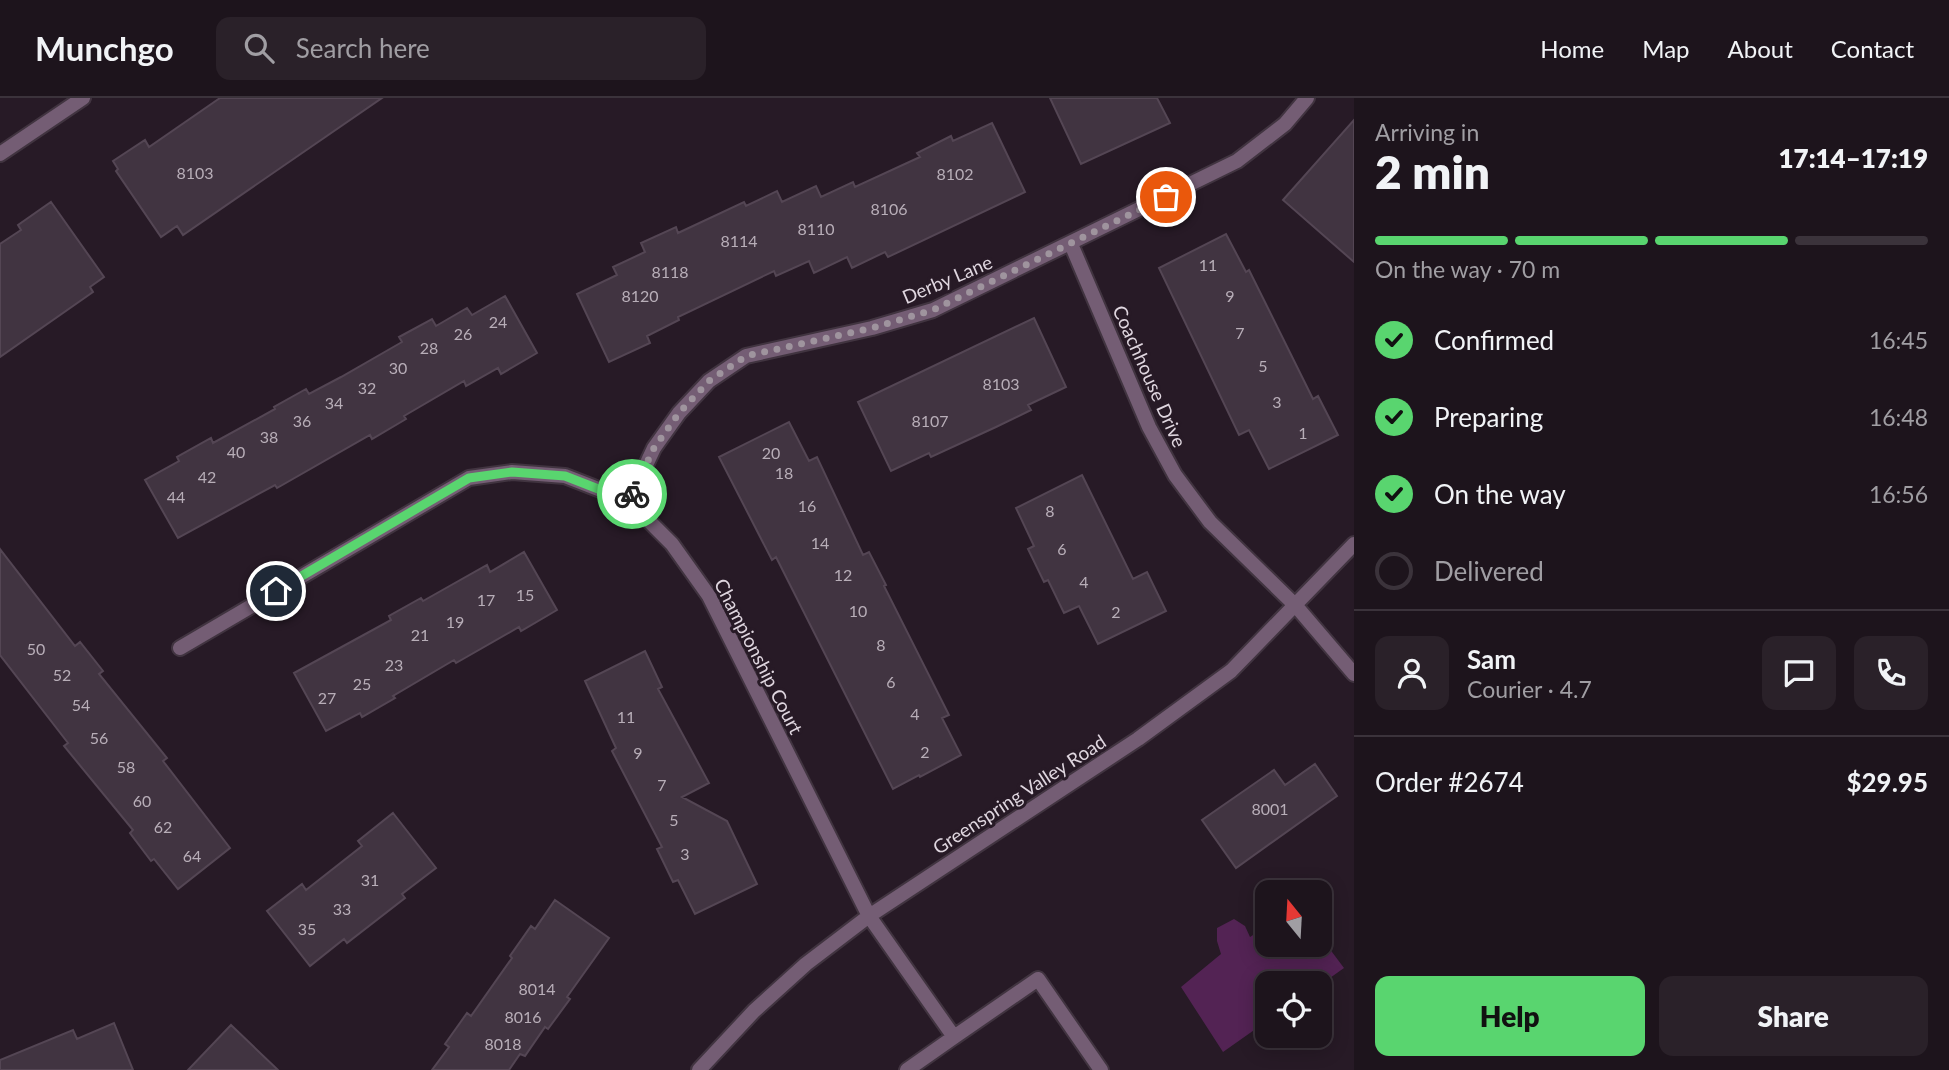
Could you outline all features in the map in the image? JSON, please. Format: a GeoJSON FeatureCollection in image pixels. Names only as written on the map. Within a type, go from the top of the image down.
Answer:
{"type":"FeatureCollection","features":[{"type":"Feature","properties":{"kind":"street"},"geometry":{"type":"LineString","coordinates":[[0,154],[83,98]]}},
{"type":"Feature","properties":{"kind":"street","name":"Derby Lane"},"geometry":{"type":"LineString","coordinates":[[629,501],[654,448],[679,413],[709,381],[746,356],[872,328],[933,310],[1237,161],[1284,124],[1307,98]]}},
{"type":"Feature","properties":{"kind":"street","name":"Coachhouse Drive"},"geometry":{"type":"LineString","coordinates":[[1071,244],[1149,427],[1175,475],[1210,522],[1296,606],[1354,674]]}},
{"type":"Feature","properties":{"kind":"street","name":"Championship Court"},"geometry":{"type":"LineString","coordinates":[[180,648],[469,478],[512,472],[565,476],[629,501],[672,544],[709,596],[869,916],[954,1037]]}},
{"type":"Feature","properties":{"kind":"street","name":"Greenspring Valley Road"},"geometry":{"type":"LineString","coordinates":[[699,1070],[754,1011],[806,964],[869,916],[1138,738],[1231,670],[1354,544]]}},
{"type":"Feature","properties":{"kind":"street"},"geometry":{"type":"LineString","coordinates":[[907,1070],[1038,979],[1101,1070]]}},
{"type":"Feature","properties":{"kind":"shaded area"},"geometry":{"type":"Polygon","coordinates":[[[1234,919],[1245,926],[1250,937],[1255,934],[1255,957],[1332,957],[1332,952],[1344,968],[1332,976],[1332,971],[1255,971],[1255,1029],[1223,1052],[1181,987],[1221,954],[1217,928],[1234,919]]]}},
{"type":"Feature","properties":{"kind":"building"},"geometry":{"type":"Polygon","coordinates":[[[220,98],[382,98],[183,235],[177,226],[161,237],[116,171],[118,169],[113,161],[145,140],[149,147],[220,98]]]}},
{"type":"Feature","properties":{"kind":"building"},"geometry":{"type":"Polygon","coordinates":[[[1050,98],[1157,98],[1170,123],[1081,164],[1050,98]]]}},
{"type":"Feature","properties":{"kind":"building"},"geometry":{"type":"Polygon","coordinates":[[[1354,120],[1354,262],[1283,200],[1354,120]]]}},
{"type":"Feature","properties":{"kind":"building"},"geometry":{"type":"Polygon","coordinates":[[[992,123],[1025,192],[888,257],[885,252],[852,268],[847,257],[814,273],[809,261],[776,276],[774,271],[678,317],[679,320],[647,336],[650,343],[609,362],[577,294],[617,275],[613,267],[645,252],[641,243],[676,227],[678,233],[744,202],[746,206],[777,191],[782,202],[816,186],[821,197],[853,182],[855,187],[920,157],[917,153],[951,136],[953,141],[992,123]]]}},
{"type":"Feature","properties":{"kind":"building"},"geometry":{"type":"Polygon","coordinates":[[[51,202],[104,277],[90,287],[93,292],[0,357],[0,244],[21,230],[18,225],[51,202]]]}},
{"type":"Feature","properties":{"kind":"building"},"geometry":{"type":"Polygon","coordinates":[[[1226,234],[1246,272],[1249,270],[1313,399],[1318,396],[1338,435],[1269,469],[1249,430],[1239,435],[1159,268],[1226,234]]]}},
{"type":"Feature","properties":{"kind":"building"},"geometry":{"type":"Polygon","coordinates":[[[505,296],[537,353],[501,374],[498,368],[466,386],[464,381],[404,416],[406,419],[372,439],[370,435],[277,488],[275,485],[178,538],[145,480],[179,461],[177,457],[211,438],[213,443],[306,389],[309,394],[341,377],[402,342],[399,337],[432,319],[436,326],[467,308],[472,315],[505,296]]]}},
{"type":"Feature","properties":{"kind":"building"},"geometry":{"type":"Polygon","coordinates":[[[1034,318],[1066,387],[1028,405],[1031,410],[996,427],[931,457],[929,453],[891,471],[858,402],[1034,318]]]}},
{"type":"Feature","properties":{"kind":"building"},"geometry":{"type":"Polygon","coordinates":[[[789,422],[809,461],[817,457],[863,555],[869,552],[949,715],[942,718],[961,755],[893,789],[776,557],[772,560],[719,457],[789,422]]]}},
{"type":"Feature","properties":{"kind":"building"},"geometry":{"type":"Polygon","coordinates":[[[1082,475],[1133,579],[1147,572],[1166,611],[1098,644],[1079,606],[1064,613],[1048,580],[1044,582],[1028,549],[1034,546],[1016,508],[1082,475]]]}},
{"type":"Feature","properties":{"kind":"building"},"geometry":{"type":"Polygon","coordinates":[[[0,549],[75,646],[80,642],[103,671],[99,674],[167,758],[163,761],[230,848],[178,889],[154,859],[151,861],[130,833],[133,830],[64,746],[68,743],[0,655],[0,549]]]}},
{"type":"Feature","properties":{"kind":"building"},"geometry":{"type":"Polygon","coordinates":[[[524,552],[557,610],[521,631],[519,627],[456,663],[454,660],[362,717],[360,713],[326,731],[294,673],[391,620],[389,616],[421,598],[423,601],[487,565],[490,572],[524,552]]]}},
{"type":"Feature","properties":{"kind":"building"},"geometry":{"type":"Polygon","coordinates":[[[645,651],[662,687],[658,689],[709,783],[682,797],[727,821],[757,884],[695,914],[678,880],[673,882],[657,849],[662,847],[612,751],[616,748],[585,681],[645,651]]]}},
{"type":"Feature","properties":{"kind":"building"},"geometry":{"type":"Polygon","coordinates":[[[1315,764],[1337,796],[1236,868],[1202,820],[1274,770],[1285,785],[1315,764]]]}},
{"type":"Feature","properties":{"kind":"building"},"geometry":{"type":"Polygon","coordinates":[[[393,813],[436,868],[402,894],[405,898],[347,943],[344,939],[310,966],[267,911],[302,884],[306,890],[362,846],[358,841],[393,813]]]}},
{"type":"Feature","properties":{"kind":"building"},"geometry":{"type":"Polygon","coordinates":[[[555,900],[609,938],[567,997],[570,999],[548,1029],[545,1027],[525,1056],[520,1054],[509,1070],[432,1070],[449,1047],[445,1044],[467,1013],[471,1016],[531,926],[535,929],[555,900]]]}},
{"type":"Feature","properties":{"kind":"building"},"geometry":{"type":"Polygon","coordinates":[[[114,1023],[133,1070],[0,1070],[0,1060],[73,1030],[77,1039],[114,1023]]]}},
{"type":"Feature","properties":{"kind":"building"},"geometry":{"type":"Polygon","coordinates":[[[231,1025],[278,1070],[188,1070],[231,1025]]]}},
{"type":"Feature","properties":{"kind":"way so far"},"geometry":{"type":"LineString","coordinates":[[632,494],[654,448],[679,413],[709,381],[746,356],[872,328],[933,310],[1166,197]]}},
{"type":"Feature","properties":{"kind":"route"},"geometry":{"type":"LineString","coordinates":[[276,591],[469,478],[512,472],[565,476],[629,501],[632,494]]}}]}
